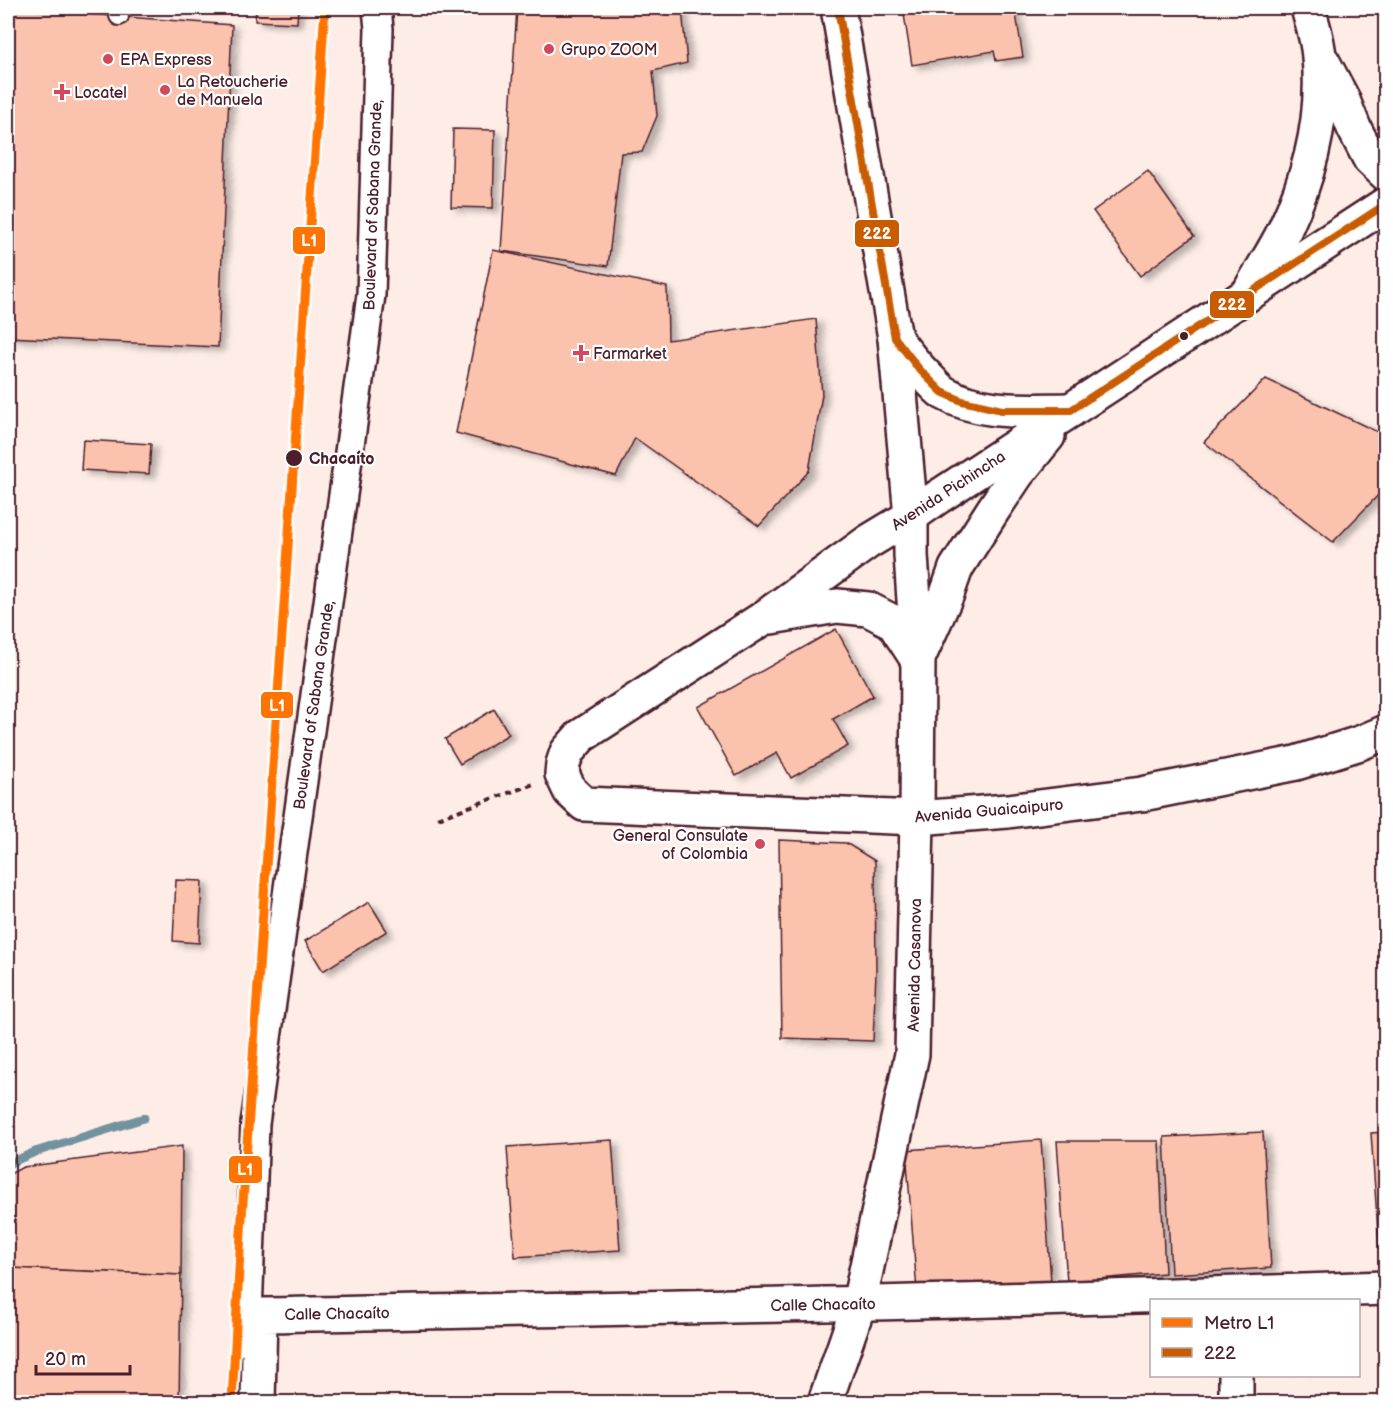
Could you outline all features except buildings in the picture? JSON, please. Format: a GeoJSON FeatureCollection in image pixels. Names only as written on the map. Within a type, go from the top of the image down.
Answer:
{"type":"FeatureCollection","features":[{"type":"Feature","properties":{"kind":"street","name":"Boulevard of Sabana Grande,"},"geometry":{"type":"LineString","coordinates":[[244,1402],[255,1124],[371,296],[379,29],[377,8]]}},
{"type":"Feature","properties":{"kind":"street","name":"Avenida Casanova"},"geometry":{"type":"LineString","coordinates":[[825,1402],[859,1304],[912,1054],[917,818],[918,660],[911,555],[911,516],[895,338],[838,8]]}},
{"type":"Feature","properties":{"kind":"street"},"geometry":{"type":"LineString","coordinates":[[1247,296],[1284,231],[1299,194],[1317,135],[1320,109],[1319,55],[1308,8]]}},
{"type":"Feature","properties":{"kind":"street"},"geometry":{"type":"LineString","coordinates":[[1319,55],[1370,159],[1386,174]]}},
{"type":"Feature","properties":{"kind":"street","name":"Avenida Pichincha"},"geometry":{"type":"LineString","coordinates":[[562,774],[562,764],[567,752],[581,736],[762,619],[868,542],[1386,204]]}},
{"type":"Feature","properties":{"kind":"street"},"geometry":{"type":"LineString","coordinates":[[895,338],[919,369],[942,392],[962,401],[1002,410],[1071,410]]}},
{"type":"Feature","properties":{"kind":"street"},"geometry":{"type":"LineString","coordinates":[[918,660],[956,568],[1017,474],[1071,410]]}},
{"type":"Feature","properties":{"kind":"street"},"geometry":{"type":"LineString","coordinates":[[762,619],[837,606],[868,609],[892,622],[918,660]]}},
{"type":"Feature","properties":{"kind":"street","name":"Avenida Guaicaipuro"},"geometry":{"type":"LineString","coordinates":[[562,774],[570,791],[584,804],[917,818],[1008,811],[1142,794],[1296,763],[1360,743],[1386,732]]}},
{"type":"Feature","properties":{"kind":"street","name":"Calle Chacaíto"},"geometry":{"type":"LineString","coordinates":[[258,1402],[260,1315],[1235,1297],[1386,1288]]}},
{"type":"Feature","properties":{"kind":"street"},"geometry":{"type":"LineString","coordinates":[[1236,1377],[1236,1402]]}},
{"type":"Feature","properties":{"kind":"path"},"geometry":{"type":"LineString","coordinates":[[438,818],[562,774]]}},
{"type":"Feature","properties":{"kind":"shaded area"},"geometry":{"type":"Polygon","coordinates":[[[8,8],[1385,8],[1385,1402],[8,1402],[8,8]]]}},
{"type":"Feature","properties":{"kind":"waterway"},"geometry":{"type":"LineString","coordinates":[[8,1164],[35,1152],[144,1118]]}},
{"type":"Feature","properties":{"kind":"metro line","name":"L1"},"geometry":{"type":"LineString","coordinates":[[232,1402],[241,1232],[325,8]]}},
{"type":"Feature","properties":{"kind":"transit line","name":"222"},"geometry":{"type":"LineString","coordinates":[[838,8],[895,338],[919,369],[942,392],[962,401],[1002,410],[1071,410],[1386,204]]}},
{"type":"Feature","properties":{"kind":"place","name":"Grupo ZOOM"},"geometry":{"type":"Point","coordinates":[549,49]}},
{"type":"Feature","properties":{"kind":"place","name":"EPA Express"},"geometry":{"type":"Point","coordinates":[108,59]}},
{"type":"Feature","properties":{"kind":"place","name":"La Retoucherie de Manuela"},"geometry":{"type":"Point","coordinates":[165,90]}},
{"type":"Feature","properties":{"kind":"place","name":"Locatel"},"geometry":{"type":"Point","coordinates":[62,92]}},
{"type":"Feature","properties":{"kind":"place","name":"Farmarket"},"geometry":{"type":"Point","coordinates":[581,353]}},
{"type":"Feature","properties":{"kind":"place","name":"Chacaíto"},"geometry":{"type":"Point","coordinates":[294,458]}},
{"type":"Feature","properties":{"kind":"place","name":"General Consulate of Colombia"},"geometry":{"type":"Point","coordinates":[760,844]}}]}
